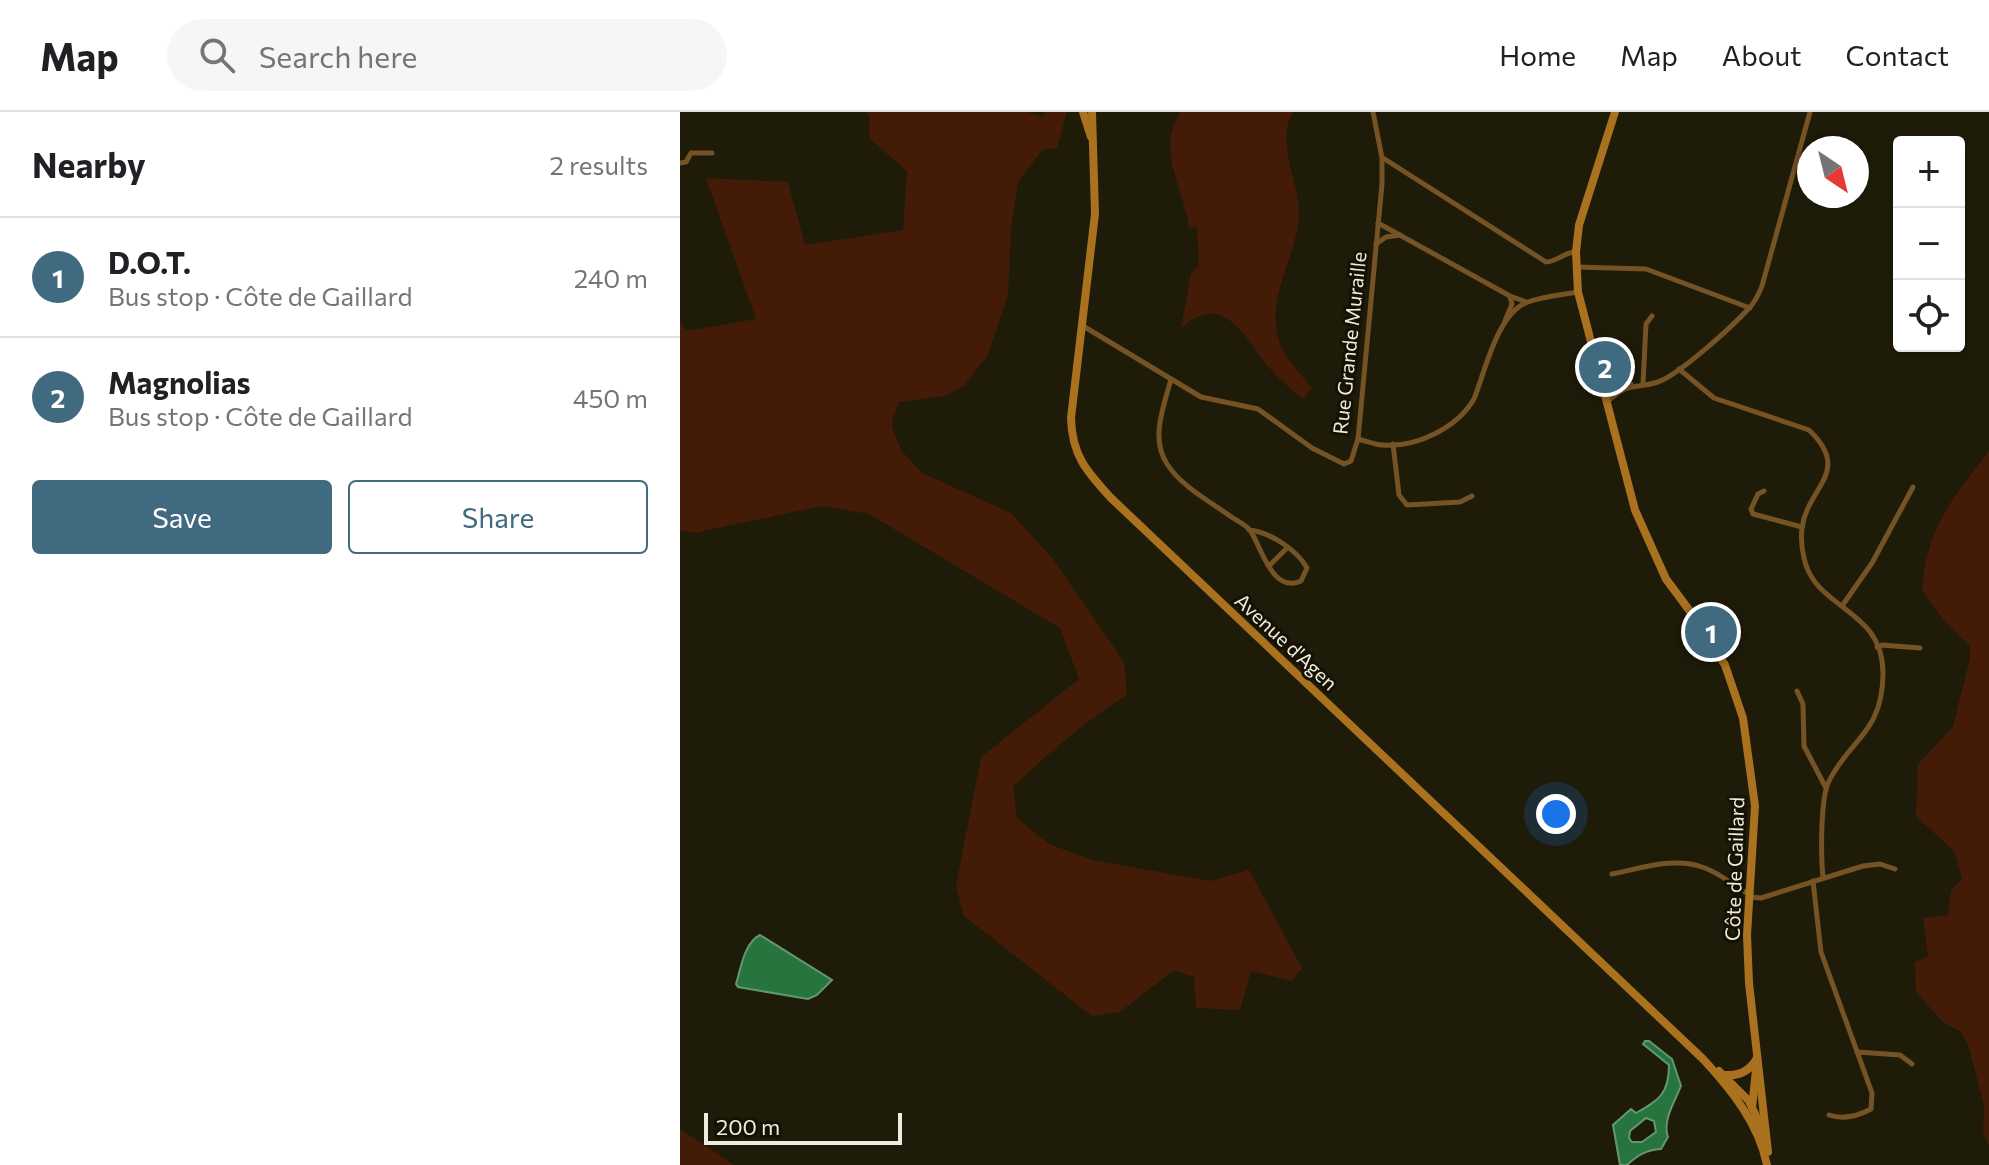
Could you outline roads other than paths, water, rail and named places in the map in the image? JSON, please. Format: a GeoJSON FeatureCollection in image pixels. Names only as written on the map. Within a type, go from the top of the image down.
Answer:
{"type":"FeatureCollection","features":[{"type":"Feature","properties":{"kind":"main road","name":"Avenue d'Agen"},"geometry":{"type":"LineString","coordinates":[[1090,112],[1095,214],[1071,427],[1079,459],[1098,484],[1703,1059]]}},
{"type":"Feature","properties":{"kind":"main road","name":"Côte de Gaillard"},"geometry":{"type":"LineString","coordinates":[[1615,112],[1585,201],[1576,252],[1578,292],[1635,510],[1666,579],[1718,653],[1739,702],[1748,741],[1755,806],[1748,896],[1749,983],[1767,1142]]}},
{"type":"Feature","properties":{"kind":"main road"},"geometry":{"type":"LineString","coordinates":[[1725,1075],[1741,1074],[1753,1066],[1757,1057]]}},
{"type":"Feature","properties":{"kind":"main road"},"geometry":{"type":"LineString","coordinates":[[1753,1125],[1751,1103],[1757,1057]]}},
{"type":"Feature","properties":{"kind":"main road"},"geometry":{"type":"LineString","coordinates":[[1703,1059],[1725,1075],[1751,1103],[1767,1142],[1768,1165]]}},
{"type":"Feature","properties":{"kind":"main road"},"geometry":{"type":"LineString","coordinates":[[1703,1059],[1753,1125],[1768,1165]]}},
{"type":"Feature","properties":{"kind":"main road"},"geometry":{"type":"LineString","coordinates":[[1751,1103],[1762,1093]]}},
{"type":"Feature","properties":{"kind":"main road"},"geometry":{"type":"LineString","coordinates":[[1737,1100],[1751,1103]]}},
{"type":"Feature","properties":{"kind":"street","name":"Rue Grande Muraille"},"geometry":{"type":"LineString","coordinates":[[1082,325],[1201,397],[1258,409],[1333,461],[1344,464],[1351,461],[1358,439],[1378,223],[1382,158],[1373,112]]}},
{"type":"Feature","properties":{"kind":"street"},"geometry":{"type":"LineString","coordinates":[[1599,375],[1611,382],[1639,384],[1660,381],[1679,369],[1750,308],[1762,286],[1810,112]]}},
{"type":"Feature","properties":{"kind":"street"},"geometry":{"type":"LineString","coordinates":[[680,163],[686,162],[691,153],[712,153]]}},
{"type":"Feature","properties":{"kind":"street"},"geometry":{"type":"LineString","coordinates":[[1382,158],[1546,262],[1576,252]]}},
{"type":"Feature","properties":{"kind":"street"},"geometry":{"type":"LineString","coordinates":[[1378,223],[1527,303]]}},
{"type":"Feature","properties":{"kind":"street"},"geometry":{"type":"LineString","coordinates":[[1376,244],[1386,237],[1401,235]]}},
{"type":"Feature","properties":{"kind":"street"},"geometry":{"type":"LineString","coordinates":[[1576,267],[1646,269],[1750,308]]}},
{"type":"Feature","properties":{"kind":"street"},"geometry":{"type":"LineString","coordinates":[[1499,332],[1527,303],[1578,292]]}},
{"type":"Feature","properties":{"kind":"street"},"geometry":{"type":"LineString","coordinates":[[1358,439],[1382,445],[1434,434],[1469,409],[1512,304],[1510,296]]}},
{"type":"Feature","properties":{"kind":"street"},"geometry":{"type":"LineString","coordinates":[[1639,384],[1646,324],[1652,316]]}},
{"type":"Feature","properties":{"kind":"street"},"geometry":{"type":"LineString","coordinates":[[1679,369],[1714,398],[1797,424],[1819,439],[1826,452],[1829,466],[1826,480],[1810,505],[1802,527],[1803,555],[1813,580],[1867,627],[1877,647],[1883,674],[1871,726],[1840,763],[1826,789],[1821,855],[1823,878]]}},
{"type":"Feature","properties":{"kind":"street"},"geometry":{"type":"LineString","coordinates":[[1171,379],[1159,429],[1161,450],[1167,464],[1182,481],[1249,530],[1269,566],[1283,583],[1291,585],[1301,581],[1306,565],[1287,548],[1258,531],[1249,530]]}},
{"type":"Feature","properties":{"kind":"street"},"geometry":{"type":"LineString","coordinates":[[1607,403],[1617,393],[1639,384]]}},
{"type":"Feature","properties":{"kind":"street"},"geometry":{"type":"LineString","coordinates":[[1393,444],[1399,495],[1407,505],[1460,502],[1472,496]]}},
{"type":"Feature","properties":{"kind":"street"},"geometry":{"type":"LineString","coordinates":[[1842,606],[1872,563],[1913,487]]}},
{"type":"Feature","properties":{"kind":"street"},"geometry":{"type":"LineString","coordinates":[[1764,491],[1754,499],[1753,514],[1802,527]]}},
{"type":"Feature","properties":{"kind":"street"},"geometry":{"type":"LineString","coordinates":[[1269,566],[1287,548]]}},
{"type":"Feature","properties":{"kind":"street"},"geometry":{"type":"LineString","coordinates":[[1877,647],[1920,648]]}},
{"type":"Feature","properties":{"kind":"street"},"geometry":{"type":"LineString","coordinates":[[1797,691],[1803,704],[1804,746],[1826,789]]}},
{"type":"Feature","properties":{"kind":"street"},"geometry":{"type":"LineString","coordinates":[[1612,874],[1657,864],[1681,863],[1703,867],[1748,896],[1761,898],[1863,866],[1880,864],[1895,869]]}},
{"type":"Feature","properties":{"kind":"street"},"geometry":{"type":"LineString","coordinates":[[1813,881],[1821,952],[1872,1093],[1873,1112],[1839,1118],[1829,1115]]}},
{"type":"Feature","properties":{"kind":"street"},"geometry":{"type":"LineString","coordinates":[[1857,1052],[1900,1055],[1912,1064]]}},
{"type":"Feature","properties":{"kind":"place","name":"Magnolias"},"geometry":{"type":"Point","coordinates":[1605,367]}},
{"type":"Feature","properties":{"kind":"place","name":"D.O.T."},"geometry":{"type":"Point","coordinates":[1711,632]}}]}
